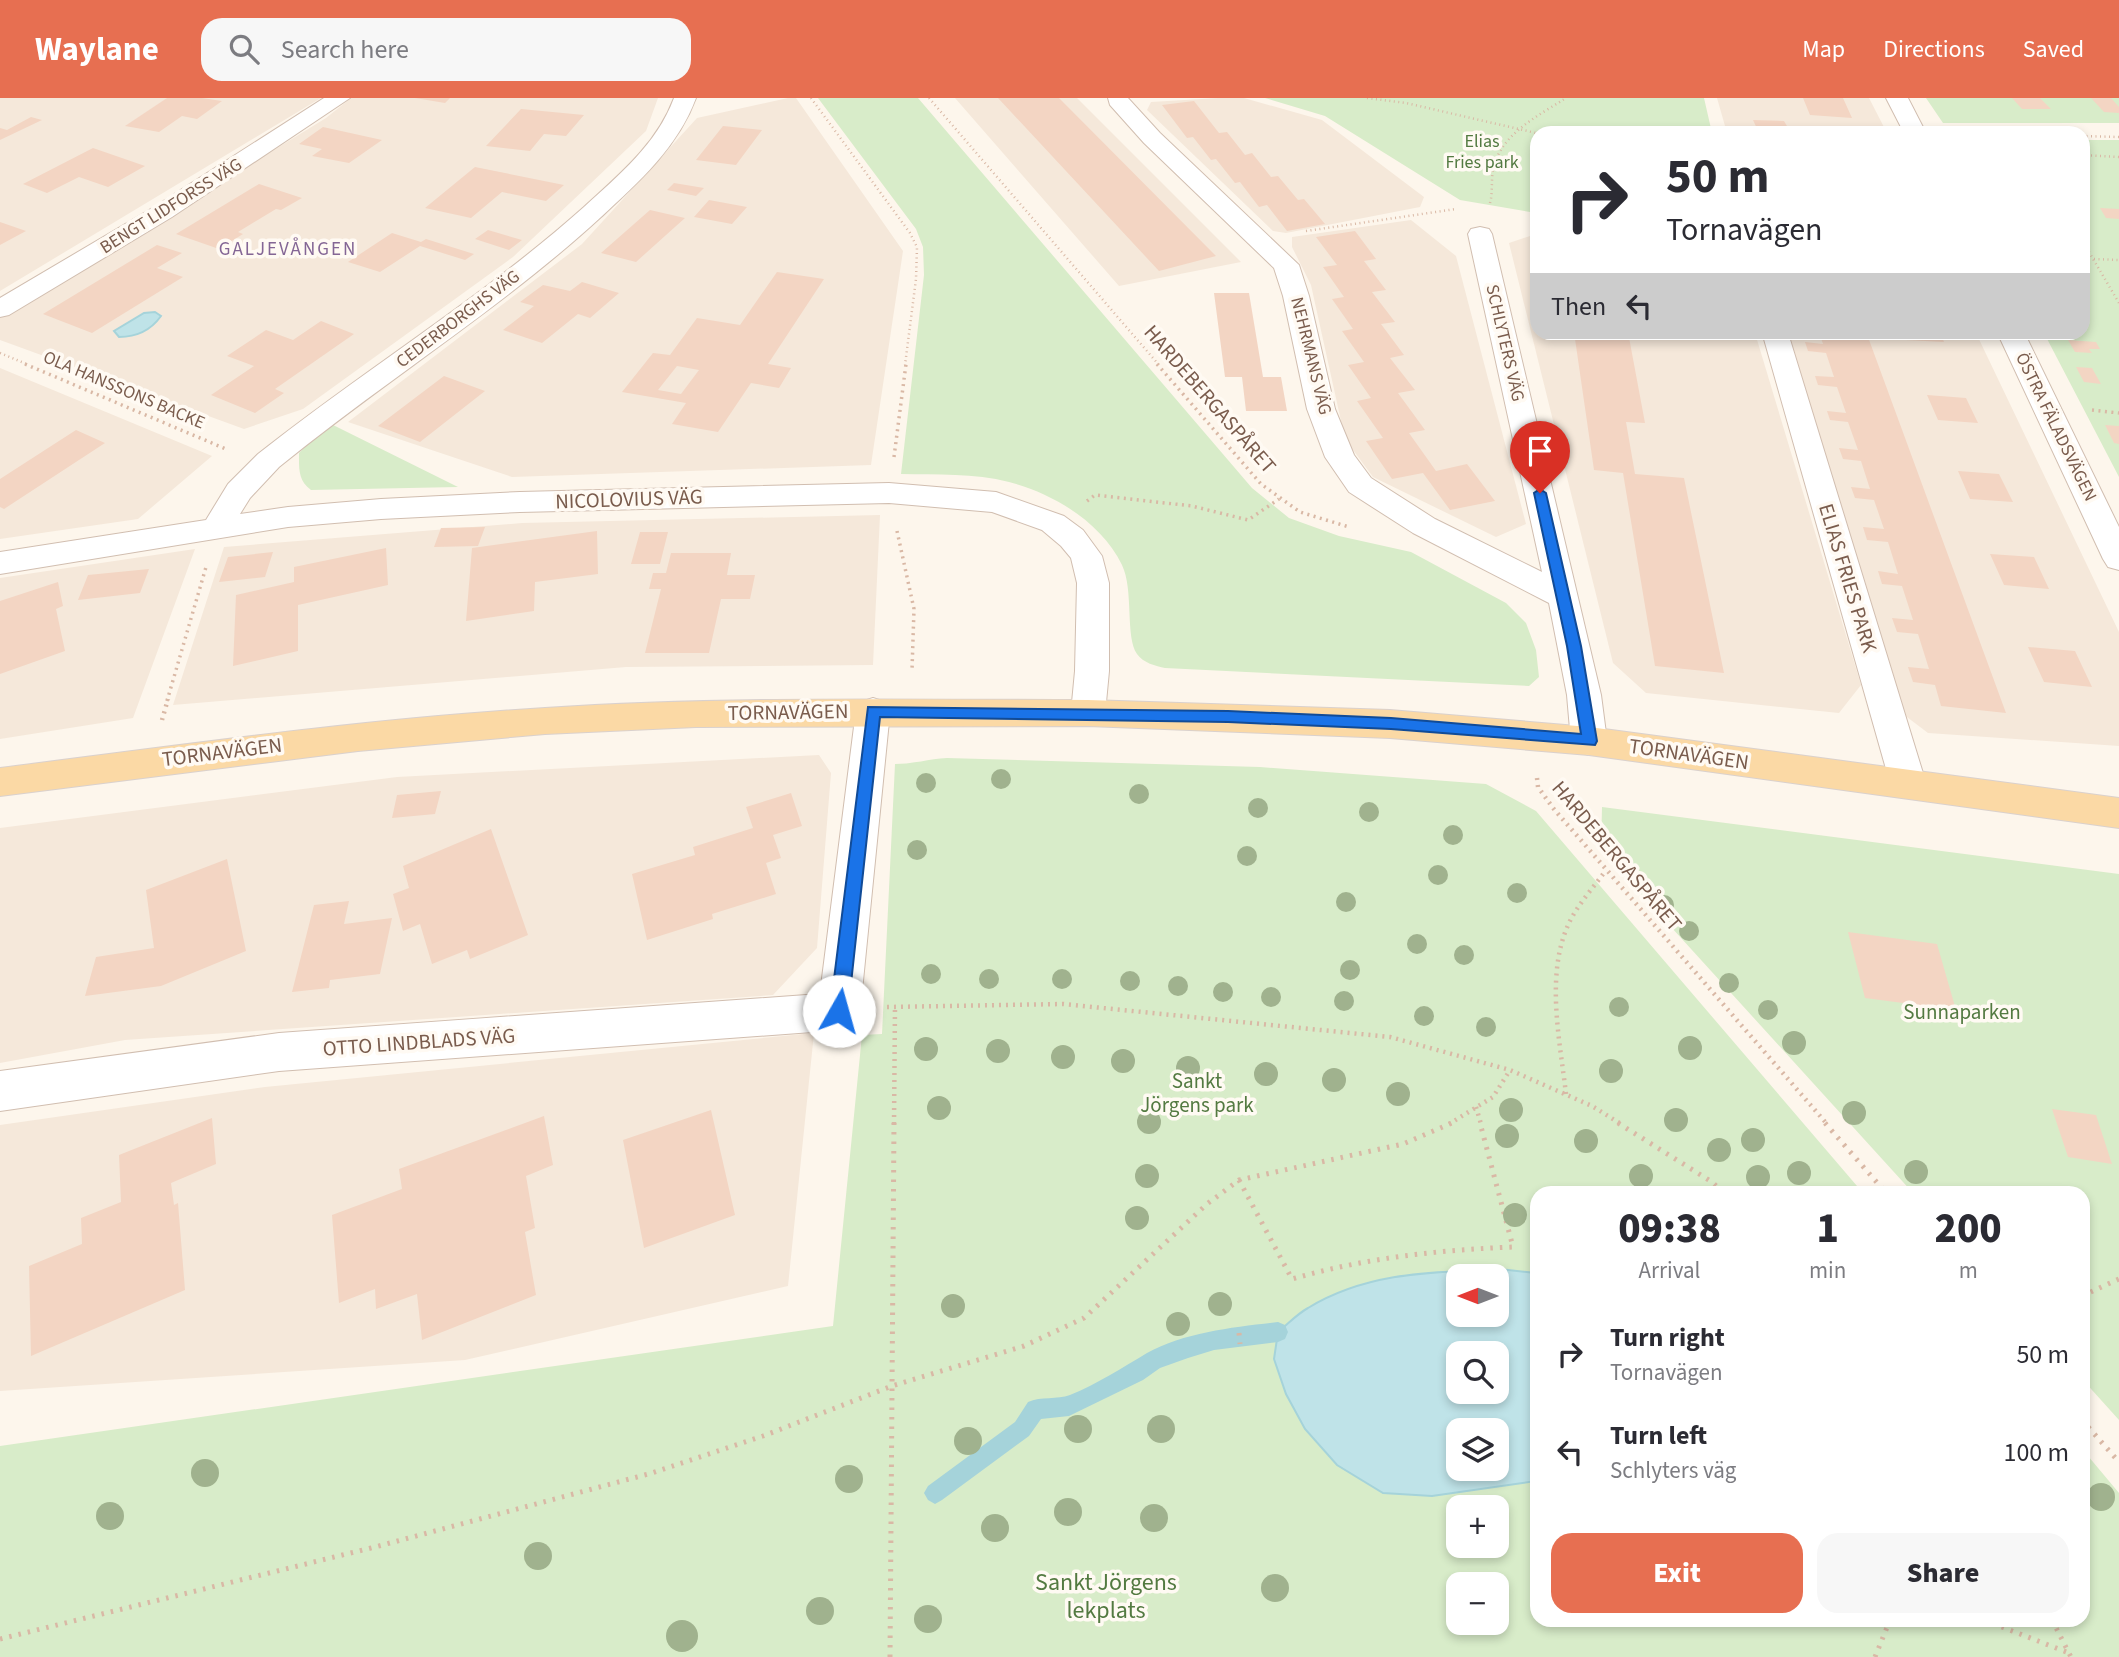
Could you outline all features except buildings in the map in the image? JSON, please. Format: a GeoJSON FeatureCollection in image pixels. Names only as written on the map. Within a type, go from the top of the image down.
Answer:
{"type":"FeatureCollection","features":[{"type":"Feature","properties":{"kind":"main road","name":"TORNAVÄGEN"},"geometry":{"type":"LineString","coordinates":[[0,782],[358,737],[518,723],[696,713],[1088,713],[1391,724],[1590,741],[2119,813]]}},
{"type":"Feature","properties":{"kind":"street","name":"BENGT LIDFORSS VÄG"},"geometry":{"type":"LineString","coordinates":[[0,309],[163,212],[339,98]]}},
{"type":"Feature","properties":{"kind":"street","name":"CEDERBORGHS VÄG"},"geometry":{"type":"LineString","coordinates":[[218,527],[225,510],[240,489],[274,455],[566,237],[642,165],[681,113],[685,98]]}},
{"type":"Feature","properties":{"kind":"street"},"geometry":{"type":"LineString","coordinates":[[1896,98],[1911,126]]}},
{"type":"Feature","properties":{"kind":"street","name":"NEHRMANS VÄG"},"geometry":{"type":"LineString","coordinates":[[1118,100],[1161,147],[1286,265],[1296,296],[1321,409],[1340,457],[1360,485],[1424,526],[1564,597]]}},
{"type":"Feature","properties":{"kind":"street","name":"SCHLYTERS VÄG"},"geometry":{"type":"LineString","coordinates":[[1483,223],[1564,597],[1584,695],[1590,741]]}},
{"type":"Feature","properties":{"kind":"street","name":"ELIAS FRIES PARK"},"geometry":{"type":"LineString","coordinates":[[1777,340],[1908,783]]}},
{"type":"Feature","properties":{"kind":"street","name":"ÖSTRA FÄLADSVÄGEN"},"geometry":{"type":"LineString","coordinates":[[2014,340],[2119,559]]}},
{"type":"Feature","properties":{"kind":"street","name":"NICOLOVIUS VÄG"},"geometry":{"type":"LineString","coordinates":[[0,562],[288,517],[382,509],[520,502],[889,493],[996,502],[1053,523],[1072,538],[1086,556],[1093,583],[1092,671],[1088,713]]}},
{"type":"Feature","properties":{"kind":"street"},"geometry":{"type":"LineString","coordinates":[[839,1011],[873,711]]}},
{"type":"Feature","properties":{"kind":"street","name":"OTTO LINDBLADS VÄG"},"geometry":{"type":"LineString","coordinates":[[0,1091],[279,1052],[839,1011]]}},
{"type":"Feature","properties":{"kind":"path"},"geometry":{"type":"LineString","coordinates":[[811,98],[910,233],[917,247],[916,279],[889,493],[914,609],[912,670]]}},
{"type":"Feature","properties":{"kind":"path","name":"HARDEBERGASPÅRET"},"geometry":{"type":"LineString","coordinates":[[929,98],[1261,484],[1300,512],[1359,530]]}},
{"type":"Feature","properties":{"kind":"path"},"geometry":{"type":"LineString","coordinates":[[1367,98],[1406,103],[1530,132]]}},
{"type":"Feature","properties":{"kind":"path"},"geometry":{"type":"LineString","coordinates":[[1260,239],[1449,208],[1483,223],[1492,198],[1493,169],[1499,152],[1520,128],[1566,98]]}},
{"type":"Feature","properties":{"kind":"path"},"geometry":{"type":"LineString","coordinates":[[2090,136],[2119,137]]}},
{"type":"Feature","properties":{"kind":"path"},"geometry":{"type":"LineString","coordinates":[[2090,155],[2119,157]]}},
{"type":"Feature","properties":{"kind":"path"},"geometry":{"type":"LineString","coordinates":[[2090,253],[2119,303]]}},
{"type":"Feature","properties":{"kind":"path"},"geometry":{"type":"LineString","coordinates":[[2093,258],[2119,260]]}},
{"type":"Feature","properties":{"kind":"path","name":"OLA HANSSONS BACKE"},"geometry":{"type":"LineString","coordinates":[[0,353],[237,453]]}},
{"type":"Feature","properties":{"kind":"path"},"geometry":{"type":"LineString","coordinates":[[1053,523],[1095,495],[1192,506],[1248,520],[1279,499]]}},
{"type":"Feature","properties":{"kind":"path"},"geometry":{"type":"LineString","coordinates":[[162,721],[218,527]]}},
{"type":"Feature","properties":{"kind":"path","name":"HARDEBERGASPÅRET"},"geometry":{"type":"LineString","coordinates":[[1531,736],[1538,787],[1543,796],[1880,1186]]}},
{"type":"Feature","properties":{"kind":"path"},"geometry":{"type":"LineString","coordinates":[[1566,1095],[1558,1022],[1557,974],[1568,925],[1606,870]]}},
{"type":"Feature","properties":{"kind":"path"},"geometry":{"type":"LineString","coordinates":[[839,1011],[895,1006],[1063,1004],[1390,1037],[1510,1070],[1592,1106],[1716,1186]]}},
{"type":"Feature","properties":{"kind":"path"},"geometry":{"type":"LineString","coordinates":[[890,1657],[895,1006]]}},
{"type":"Feature","properties":{"kind":"path"},"geometry":{"type":"LineString","coordinates":[[0,1639],[375,1547],[652,1473],[763,1436],[892,1386],[1024,1346],[1084,1318],[1207,1204],[1239,1180],[1403,1144],[1447,1126],[1493,1097],[1510,1070]]}},
{"type":"Feature","properties":{"kind":"path"},"geometry":{"type":"LineString","coordinates":[[1239,1180],[1292,1279],[1339,1264],[1401,1254],[1513,1247],[1476,1107]]}},
{"type":"Feature","properties":{"kind":"path"},"geometry":{"type":"LineString","coordinates":[[2090,1292],[2119,1279]]}},
{"type":"Feature","properties":{"kind":"path"},"geometry":{"type":"LineString","coordinates":[[1239,1333],[1240,1344]]}},
{"type":"Feature","properties":{"kind":"path"},"geometry":{"type":"LineString","coordinates":[[2090,1428],[2119,1462]]}},
{"type":"Feature","properties":{"kind":"path"},"geometry":{"type":"LineString","coordinates":[[1875,1657],[1887,1627]]}},
{"type":"Feature","properties":{"kind":"path"},"geometry":{"type":"LineString","coordinates":[[2001,1627],[2070,1655]]}},
{"type":"Feature","properties":{"kind":"path"},"geometry":{"type":"LineString","coordinates":[[2056,1627],[2070,1655]]}},
{"type":"Feature","properties":{"kind":"shaded area"},"geometry":{"type":"Polygon","coordinates":[[[0,98],[321,98],[0,291],[0,98]]]}},
{"type":"Feature","properties":{"kind":"shaded area"},"geometry":{"type":"Polygon","coordinates":[[[351,98],[658,98],[646,131],[513,257],[303,409],[244,429],[0,340],[0,318],[326,118],[351,98]]]}},
{"type":"Feature","properties":{"kind":"shaded area"},"geometry":{"type":"Polygon","coordinates":[[[796,98],[903,251],[871,465],[512,477],[348,422],[582,244],[697,118],[796,98]]]}},
{"type":"Feature","properties":{"kind":"shaded area"},"geometry":{"type":"Polygon","coordinates":[[[955,98],[1077,98],[1241,262],[1119,286],[955,98]]]}},
{"type":"Feature","properties":{"kind":"shaded area"},"geometry":{"type":"Polygon","coordinates":[[[1244,98],[1322,120],[1424,197],[1420,207],[1286,233],[1273,231],[1147,110],[1151,102],[1244,98]]]}},
{"type":"Feature","properties":{"kind":"shaded area"},"geometry":{"type":"Polygon","coordinates":[[[1717,98],[1869,98],[1883,126],[1725,126],[1717,98]]]}},
{"type":"Feature","properties":{"kind":"shaded area"},"geometry":{"type":"Polygon","coordinates":[[[1411,220],[1456,256],[1526,524],[1496,537],[1373,477],[1345,439],[1311,285],[1292,247],[1292,237],[1411,220]]]}},
{"type":"Feature","properties":{"kind":"shaded area"},"geometry":{"type":"Polygon","coordinates":[[[1530,236],[1530,328],[1509,243],[1530,236]]]}},
{"type":"Feature","properties":{"kind":"shaded area"},"geometry":{"type":"Polygon","coordinates":[[[1533,340],[1757,340],[1861,685],[1839,713],[1646,693],[1613,663],[1533,340]]]}},
{"type":"Feature","properties":{"kind":"shaded area"},"geometry":{"type":"Polygon","coordinates":[[[1782,340],[1979,340],[2119,632],[2119,746],[1928,733],[1899,711],[1782,340]]]}},
{"type":"Feature","properties":{"kind":"shaded area"},"geometry":{"type":"Polygon","coordinates":[[[0,368],[212,456],[138,519],[0,539],[0,368]]]}},
{"type":"Feature","properties":{"kind":"shaded area"},"geometry":{"type":"Polygon","coordinates":[[[880,515],[873,665],[626,667],[173,705],[224,547],[522,523],[880,515]]]}},
{"type":"Feature","properties":{"kind":"shaded area"},"geometry":{"type":"Polygon","coordinates":[[[195,549],[133,718],[0,739],[0,578],[195,549]]]}},
{"type":"Feature","properties":{"kind":"shaded area"},"geometry":{"type":"Polygon","coordinates":[[[819,755],[831,773],[817,948],[773,995],[125,1040],[0,1063],[0,828],[397,777],[819,755]]]}},
{"type":"Feature","properties":{"kind":"shaded area"},"geometry":{"type":"Polygon","coordinates":[[[814,1033],[788,1286],[465,1360],[0,1391],[0,1125],[265,1087],[814,1033]]]}},
{"type":"Feature","properties":{"kind":"green space"},"geometry":{"type":"Polygon","coordinates":[[[818,98],[918,98],[1252,488],[1289,518],[1339,536],[1411,552],[1506,603],[1526,623],[1536,650],[1539,677],[1529,686],[1165,668],[1154,665],[1140,657],[1133,646],[1128,587],[1122,565],[1102,536],[1089,523],[1059,502],[1009,482],[955,475],[901,474],[924,275],[923,247],[916,229],[818,98]]]}},
{"type":"Feature","properties":{"kind":"green space","name":"Elias Fries park"},"geometry":{"type":"Polygon","coordinates":[[[1265,98],[1704,98],[1710,126],[1530,126],[1530,212],[1460,200],[1325,116],[1265,98]]]}},
{"type":"Feature","properties":{"kind":"green space"},"geometry":{"type":"Polygon","coordinates":[[[1926,98],[2119,98],[2119,123],[1943,123],[1926,98]]]}},
{"type":"Feature","properties":{"kind":"green space"},"geometry":{"type":"Polygon","coordinates":[[[2090,140],[2119,140],[2119,477],[2048,340],[2090,340],[2090,140]]]}},
{"type":"Feature","properties":{"kind":"green space"},"geometry":{"type":"Polygon","coordinates":[[[329,423],[458,487],[311,490],[301,478],[299,453],[329,423]]]}},
{"type":"Feature","properties":{"kind":"green space","name":"Sankt Jörgens park"},"geometry":{"type":"Polygon","coordinates":[[[947,758],[1260,767],[1486,784],[1536,811],[1857,1186],[1530,1186],[1530,1627],[2090,1627],[2090,1458],[2119,1493],[2119,1657],[0,1657],[0,1446],[833,1326],[862,1035],[882,1034],[895,764],[947,758]]]}},
{"type":"Feature","properties":{"kind":"green space","name":"Sunnaparken"},"geometry":{"type":"Polygon","coordinates":[[[1602,807],[2119,874],[2119,1420],[2090,1388],[2090,1186],[1907,1186],[1601,850],[1602,807]]]}},
{"type":"Feature","properties":{"kind":"water"},"geometry":{"type":"Polygon","coordinates":[[[155,312],[161,316],[143,332],[119,337],[114,331],[144,313],[155,312]]]}},
{"type":"Feature","properties":{"kind":"water"},"geometry":{"type":"Polygon","coordinates":[[[1509,1270],[1530,1272],[1530,1482],[1432,1496],[1383,1493],[1337,1465],[1305,1429],[1286,1394],[1274,1359],[1278,1332],[1296,1316],[1330,1296],[1353,1287],[1401,1276],[1446,1272],[1446,1327],[1509,1327],[1509,1270]]]}},
{"type":"Feature","properties":{"kind":"waterway"},"geometry":{"type":"LineString","coordinates":[[935,1493],[1022,1429],[1035,1409],[1069,1406],[1136,1373],[1154,1360],[1188,1348],[1214,1340],[1278,1332]]}},
{"type":"Feature","properties":{"kind":"district","name":"GALJEVÅNGEN"},"geometry":{"type":"Point","coordinates":[288,249]}},
{"type":"Feature","properties":{"kind":"route"},"geometry":{"type":"LineString","coordinates":[[839,1011],[873,711],[1228,717],[1391,724],[1590,741],[1584,695],[1540,493]]}},
{"type":"Feature","properties":{"kind":"park label","name":"Sankt Jörgens lekplats"},"geometry":{"type":"Point","coordinates":[1106,1596]}}]}
